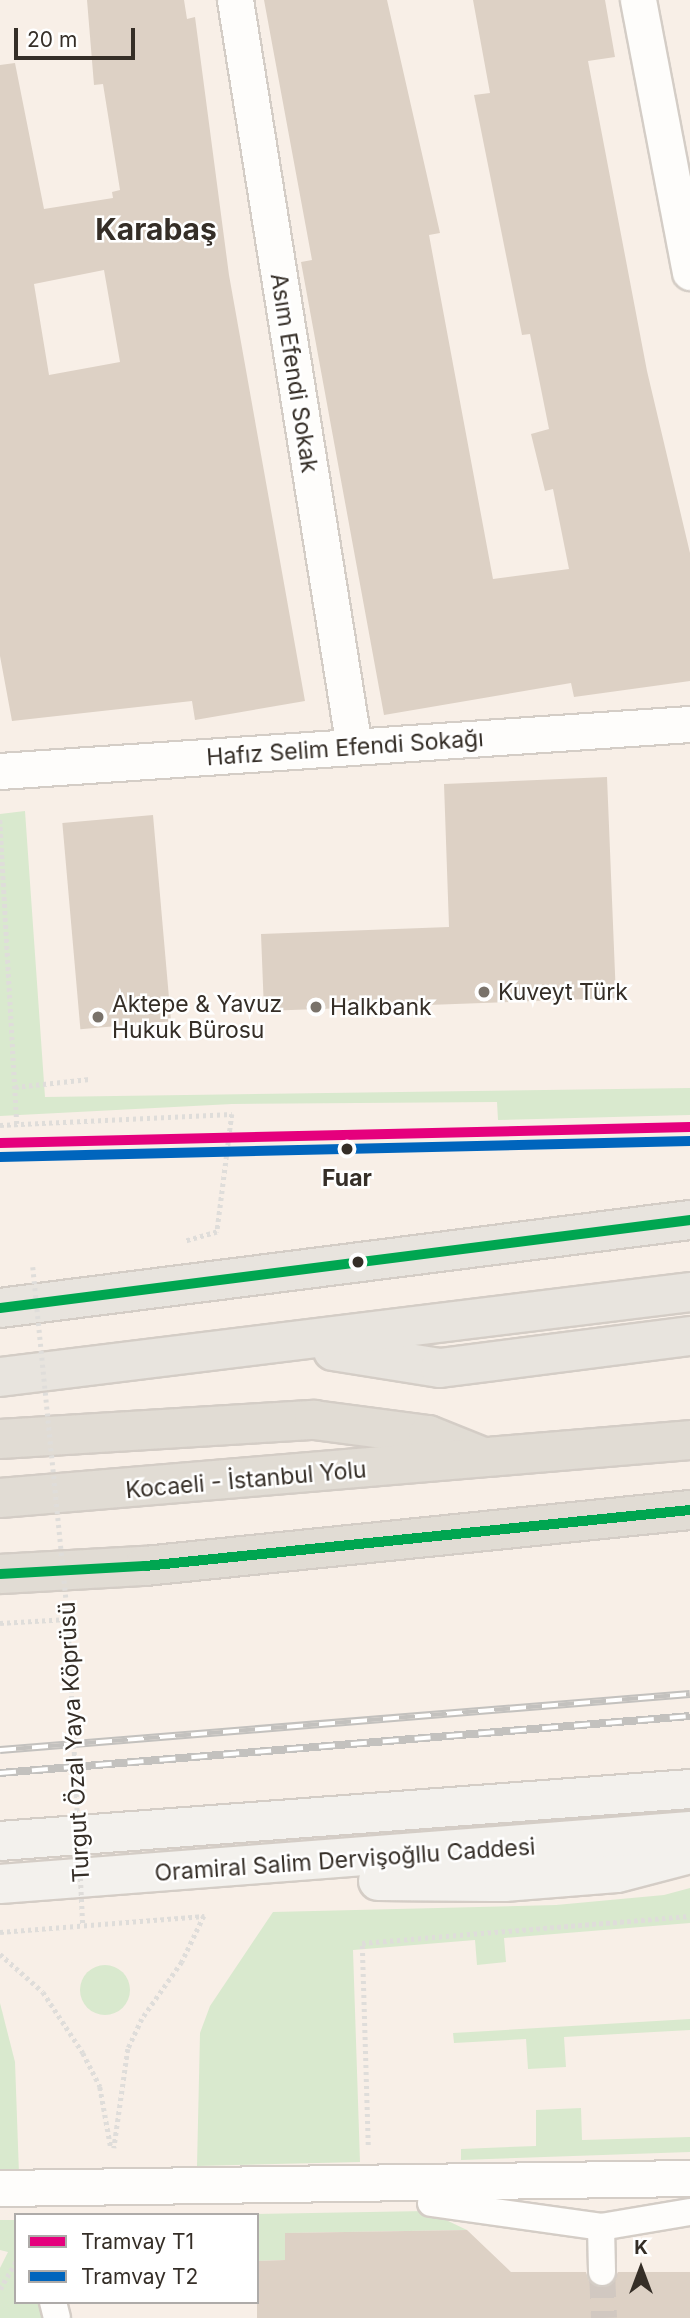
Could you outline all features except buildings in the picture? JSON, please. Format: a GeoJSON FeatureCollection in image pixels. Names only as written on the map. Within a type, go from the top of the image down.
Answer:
{"type":"FeatureCollection","features":[{"type":"Feature","properties":{"kind":"highway"},"geometry":{"type":"LineString","coordinates":[[0,1440],[314,1420],[428,1434],[492,1460]]}},
{"type":"Feature","properties":{"kind":"highway","name":"Kocaeli - İstanbul Yolu"},"geometry":{"type":"LineString","coordinates":[[0,1499],[492,1460],[690,1440]]}},
{"type":"Feature","properties":{"kind":"highway"},"geometry":{"type":"LineString","coordinates":[[0,1574],[145,1566],[690,1510]]}},
{"type":"Feature","properties":{"kind":"highway"},"geometry":{"type":"LineString","coordinates":[[511,1530],[690,1522]]}},
{"type":"Feature","properties":{"kind":"main road"},"geometry":{"type":"LineString","coordinates":[[0,1308],[690,1220]]}},
{"type":"Feature","properties":{"kind":"main road"},"geometry":{"type":"LineString","coordinates":[[0,1377],[290,1344],[690,1292]]}},
{"type":"Feature","properties":{"kind":"main road"},"geometry":{"type":"LineString","coordinates":[[290,1344],[440,1368],[690,1336]]}},
{"type":"Feature","properties":{"kind":"main road","name":"Oramiral Salim Dervişoğllu Caddesi"},"geometry":{"type":"LineString","coordinates":[[0,1841],[690,1789]]}},
{"type":"Feature","properties":{"kind":"main road","name":"Oramiral Salim Dervişoğllu Caddesi"},"geometry":{"type":"LineString","coordinates":[[0,1884],[272,1867],[690,1831]]}},
{"type":"Feature","properties":{"kind":"main road"},"geometry":{"type":"LineString","coordinates":[[272,1867],[371,1881],[504,1882],[617,1872],[690,1854]]}},
{"type":"Feature","properties":{"kind":"street","name":"Asım Efendi Sokak"},"geometry":{"type":"LineString","coordinates":[[234,0],[354,747]]}},
{"type":"Feature","properties":{"kind":"street"},"geometry":{"type":"LineString","coordinates":[[638,0],[690,272]]}},
{"type":"Feature","properties":{"kind":"street","name":"Hafız Selim Efendi Sokağı"},"geometry":{"type":"LineString","coordinates":[[0,771],[690,724]]}},
{"type":"Feature","properties":{"kind":"street"},"geometry":{"type":"LineString","coordinates":[[0,2188],[690,2178]]}},
{"type":"Feature","properties":{"kind":"street"},"geometry":{"type":"LineString","coordinates":[[0,2206],[690,2201]]}},
{"type":"Feature","properties":{"kind":"street"},"geometry":{"type":"LineString","coordinates":[[431,2203],[601,2227],[690,2212]]}},
{"type":"Feature","properties":{"kind":"street"},"geometry":{"type":"LineString","coordinates":[[601,2227],[602,2272]]}},
{"type":"Feature","properties":{"kind":"path"},"geometry":{"type":"LineString","coordinates":[[0,820],[17,1124]]}},
{"type":"Feature","properties":{"kind":"path"},"geometry":{"type":"LineString","coordinates":[[15,1087],[90,1079]]}},
{"type":"Feature","properties":{"kind":"path"},"geometry":{"type":"LineString","coordinates":[[0,1125],[232,1114],[217,1232],[180,1244]]}},
{"type":"Feature","properties":{"kind":"path","name":"Turgut Özal Yaya Köprüsü"},"geometry":{"type":"LineString","coordinates":[[33,1267],[68,1619],[83,1925]]}},
{"type":"Feature","properties":{"kind":"path"},"geometry":{"type":"LineString","coordinates":[[28,1281],[41,1280]]}},
{"type":"Feature","properties":{"kind":"path"},"geometry":{"type":"LineString","coordinates":[[0,1623],[68,1619]]}},
{"type":"Feature","properties":{"kind":"path"},"geometry":{"type":"LineString","coordinates":[[0,1932],[204,1916],[188,1952],[142,2018],[128,2049],[113,2160],[100,2087],[83,2053],[43,1992],[0,1954]]}},
{"type":"Feature","properties":{"kind":"path"},"geometry":{"type":"LineString","coordinates":[[368,2148],[362,1943],[690,1916]]}},
{"type":"Feature","properties":{"kind":"path"},"geometry":{"type":"LineString","coordinates":[[0,2289],[14,2264]]}},
{"type":"Feature","properties":{"kind":"green space"},"geometry":{"type":"Polygon","coordinates":[[[25,811],[45,1097],[690,1088],[690,1115],[498,1120],[497,1102],[232,1104],[0,1116],[0,814],[25,811]]]}},
{"type":"Feature","properties":{"kind":"green space"},"geometry":{"type":"Polygon","coordinates":[[[690,1888],[690,1923],[504,1938],[506,1962],[477,1965],[475,1940],[353,1950],[360,2162],[197,2166],[200,2033],[210,2006],[273,1912],[556,1905],[664,1895],[690,1888]]]}},
{"type":"Feature","properties":{"kind":"green space"},"geometry":{"type":"Polygon","coordinates":[[[105,1965],[122,1973],[130,1990],[122,2007],[105,2015],[88,2007],[80,1990],[88,1973],[105,1965]]]}},
{"type":"Feature","properties":{"kind":"green space"},"geometry":{"type":"Polygon","coordinates":[[[0,2003],[15,2062],[19,2174],[0,2174],[0,2003]]]}},
{"type":"Feature","properties":{"kind":"green space"},"geometry":{"type":"Polygon","coordinates":[[[690,2019],[690,2030],[564,2037],[566,2067],[528,2069],[526,2039],[454,2043],[453,2033],[690,2019]]]}},
{"type":"Feature","properties":{"kind":"green space"},"geometry":{"type":"Polygon","coordinates":[[[581,2108],[582,2140],[690,2137],[690,2152],[461,2160],[461,2149],[536,2146],[536,2110],[581,2108]]]}},
{"type":"Feature","properties":{"kind":"green space"},"geometry":{"type":"Polygon","coordinates":[[[427,2211],[467,2230],[286,2233],[285,2260],[259,2261],[259,2214],[427,2211]]]}},
{"type":"Feature","properties":{"kind":"green space"},"geometry":{"type":"Polygon","coordinates":[[[0,2220],[14,2220],[14,2304],[44,2304],[47,2318],[0,2318],[0,2268],[8,2252],[0,2250],[0,2220]]]}},
{"type":"Feature","properties":{"kind":"tunnel"},"geometry":{"type":"LineString","coordinates":[[602,2272],[604,2318]]}},
{"type":"Feature","properties":{"kind":"railway"},"geometry":{"type":"LineString","coordinates":[[0,1750],[690,1694]]}},
{"type":"Feature","properties":{"kind":"railway"},"geometry":{"type":"LineString","coordinates":[[0,1773],[690,1716]]}},
{"type":"Feature","properties":{"kind":"tram line","name":"T1"},"geometry":{"type":"LineString","coordinates":[[0,1143],[690,1127]]}},
{"type":"Feature","properties":{"kind":"tram line","name":"T2"},"geometry":{"type":"LineString","coordinates":[[0,1157],[690,1141]]}},
{"type":"Feature","properties":{"kind":"transit line"},"geometry":{"type":"LineString","coordinates":[[0,1308],[690,1220]]}},
{"type":"Feature","properties":{"kind":"transit line"},"geometry":{"type":"LineString","coordinates":[[0,1574],[145,1566],[690,1510]]}},
{"type":"Feature","properties":{"kind":"place","name":"Kuveyt Türk"},"geometry":{"type":"Point","coordinates":[484,992]}},
{"type":"Feature","properties":{"kind":"place","name":"Halkbank"},"geometry":{"type":"Point","coordinates":[316,1007]}},
{"type":"Feature","properties":{"kind":"place","name":"Aktepe & Yavuz Hukuk Bürosu"},"geometry":{"type":"Point","coordinates":[98,1017]}},
{"type":"Feature","properties":{"kind":"place","name":"Fuar"},"geometry":{"type":"Point","coordinates":[347,1149]}},
{"type":"Feature","properties":{"kind":"district","name":"Karabaş"},"geometry":{"type":"Point","coordinates":[156,229]}}]}
